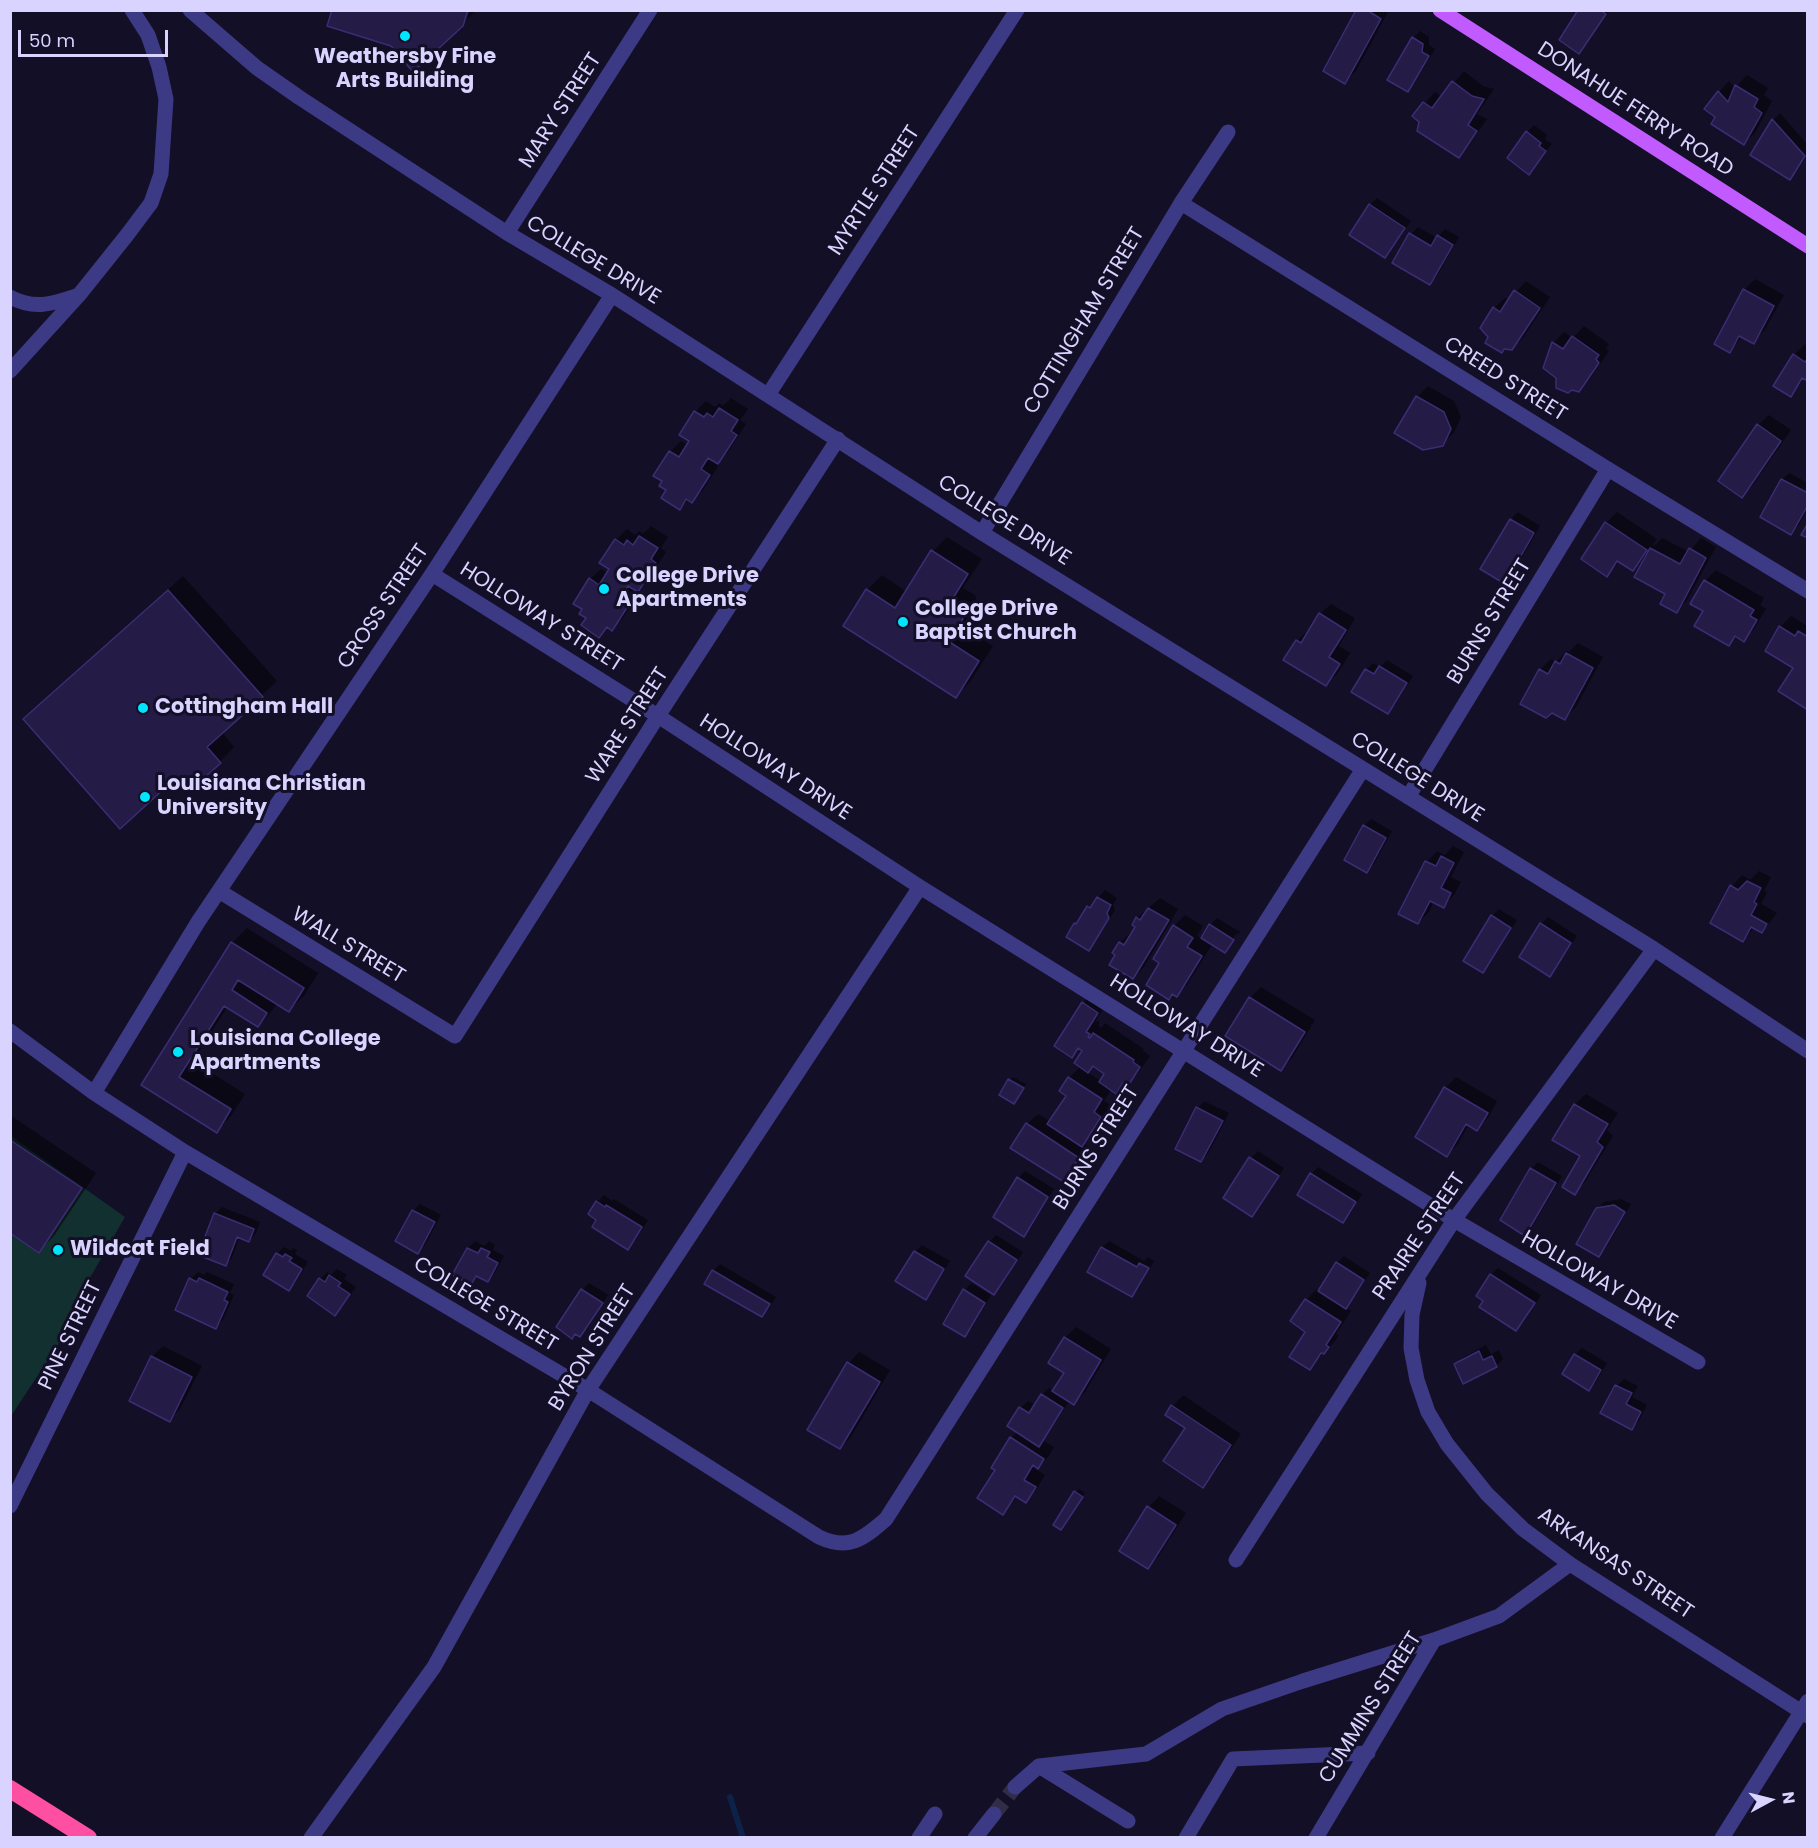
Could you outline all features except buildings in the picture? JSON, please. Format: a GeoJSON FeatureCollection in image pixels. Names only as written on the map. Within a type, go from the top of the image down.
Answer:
{"type":"FeatureCollection","features":[{"type":"Feature","properties":{"kind":"highway"},"geometry":{"type":"LineString","coordinates":[[10,1788],[88,1838]]}},
{"type":"Feature","properties":{"kind":"main road","name":"DONAHUE FERRY ROAD"},"geometry":{"type":"LineString","coordinates":[[1440,10],[1808,246]]}},
{"type":"Feature","properties":{"kind":"street"},"geometry":{"type":"LineString","coordinates":[[10,370],[79,295],[151,203],[161,174],[166,99],[159,67],[148,35],[132,10]]}},
{"type":"Feature","properties":{"kind":"street","name":"COLLEGE DRIVE"},"geometry":{"type":"LineString","coordinates":[[190,10],[257,68],[507,233],[612,295],[982,533],[1654,949],[1808,1051]]}},
{"type":"Feature","properties":{"kind":"street","name":"MARY STREET"},"geometry":{"type":"LineString","coordinates":[[507,233],[650,10]]}},
{"type":"Feature","properties":{"kind":"street","name":"MYRTLE STREET"},"geometry":{"type":"LineString","coordinates":[[768,395],[1017,10]]}},
{"type":"Feature","properties":{"kind":"street","name":"COTTINGHAM STREET"},"geometry":{"type":"LineString","coordinates":[[982,533],[1181,203],[1228,132]]}},
{"type":"Feature","properties":{"kind":"street","name":"CREED STREET"},"geometry":{"type":"LineString","coordinates":[[1181,203],[1808,591]]}},
{"type":"Feature","properties":{"kind":"street"},"geometry":{"type":"LineString","coordinates":[[10,297],[23,304],[50,304],[79,295]]}},
{"type":"Feature","properties":{"kind":"street","name":"CROSS STREET"},"geometry":{"type":"LineString","coordinates":[[94,1093],[198,922],[432,574],[612,295]]}},
{"type":"Feature","properties":{"kind":"street","name":"WARE STREET"},"geometry":{"type":"LineString","coordinates":[[455,1036],[838,439]]}},
{"type":"Feature","properties":{"kind":"street","name":"BURNS STREET"},"geometry":{"type":"LineString","coordinates":[[1408,797],[1608,469]]}},
{"type":"Feature","properties":{"kind":"street","name":"HOLLOWAY STREET"},"geometry":{"type":"LineString","coordinates":[[432,574],[658,717]]}},
{"type":"Feature","properties":{"kind":"street","name":"HOLLOWAY DRIVE"},"geometry":{"type":"LineString","coordinates":[[658,717],[920,887],[1454,1220],[1698,1362]]}},
{"type":"Feature","properties":{"kind":"street","name":"BURNS STREET"},"geometry":{"type":"LineString","coordinates":[[857,1541],[886,1519],[1363,770]]}},
{"type":"Feature","properties":{"kind":"street","name":"BYRON STREET"},"geometry":{"type":"LineString","coordinates":[[311,1838],[434,1666],[588,1390],[920,887]]}},
{"type":"Feature","properties":{"kind":"street","name":"WALL STREET"},"geometry":{"type":"LineString","coordinates":[[219,891],[455,1036]]}},
{"type":"Feature","properties":{"kind":"street","name":"PRAIRIE STREET"},"geometry":{"type":"LineString","coordinates":[[1236,1560],[1454,1220],[1654,949]]}},
{"type":"Feature","properties":{"kind":"street","name":"COLLEGE STREET"},"geometry":{"type":"LineString","coordinates":[[10,1031],[94,1093],[185,1152],[588,1390],[819,1537],[843,1544],[857,1541]]}},
{"type":"Feature","properties":{"kind":"street","name":"PINE STREET"},"geometry":{"type":"LineString","coordinates":[[10,1506],[185,1152]]}},
{"type":"Feature","properties":{"kind":"street","name":"ARKANSAS STREET"},"geometry":{"type":"LineString","coordinates":[[1420,1274],[1412,1315],[1411,1348],[1417,1380],[1428,1412],[1447,1444],[1487,1494],[1523,1529],[1570,1564],[1805,1709]]}},
{"type":"Feature","properties":{"kind":"street","name":"CUMMINS STREET"},"geometry":{"type":"LineString","coordinates":[[1316,1838],[1434,1640],[1499,1616],[1570,1564]]}},
{"type":"Feature","properties":{"kind":"street"},"geometry":{"type":"LineString","coordinates":[[1015,1787],[1039,1766],[1146,1754],[1222,1709],[1434,1640]]}},
{"type":"Feature","properties":{"kind":"street"},"geometry":{"type":"LineString","coordinates":[[1722,1838],[1805,1709]]}},
{"type":"Feature","properties":{"kind":"street"},"geometry":{"type":"LineString","coordinates":[[1186,1838],[1233,1759],[1368,1753]]}},
{"type":"Feature","properties":{"kind":"street"},"geometry":{"type":"LineString","coordinates":[[1039,1766],[1128,1821]]}},
{"type":"Feature","properties":{"kind":"street"},"geometry":{"type":"LineString","coordinates":[[919,1838],[935,1814]]}},
{"type":"Feature","properties":{"kind":"street"},"geometry":{"type":"LineString","coordinates":[[975,1838],[994,1814]]}},
{"type":"Feature","properties":{"kind":"green space","name":"Wildcat Field"},"geometry":{"type":"Polygon","coordinates":[[[11,1136],[125,1217],[87,1283],[62,1339],[11,1416],[11,1136]]]}},
{"type":"Feature","properties":{"kind":"waterway"},"geometry":{"type":"LineString","coordinates":[[730,1797],[743,1838]]}},
{"type":"Feature","properties":{"kind":"tunnel"},"geometry":{"type":"LineString","coordinates":[[994,1814],[1015,1787]]}},
{"type":"Feature","properties":{"kind":"place","name":"Weathersby Fine Arts Building"},"geometry":{"type":"Point","coordinates":[405,36]}},
{"type":"Feature","properties":{"kind":"place","name":"College Drive Apartments"},"geometry":{"type":"Point","coordinates":[604,589]}},
{"type":"Feature","properties":{"kind":"place","name":"College Drive Baptist Church"},"geometry":{"type":"Point","coordinates":[903,622]}},
{"type":"Feature","properties":{"kind":"place","name":"Cottingham Hall"},"geometry":{"type":"Point","coordinates":[143,708]}},
{"type":"Feature","properties":{"kind":"place","name":"Louisiana Christian University"},"geometry":{"type":"Point","coordinates":[145,797]}},
{"type":"Feature","properties":{"kind":"place","name":"Louisiana College Apartments"},"geometry":{"type":"Point","coordinates":[178,1052]}},
{"type":"Feature","properties":{"kind":"place","name":"Wildcat Field"},"geometry":{"type":"Point","coordinates":[58,1250]}}]}
